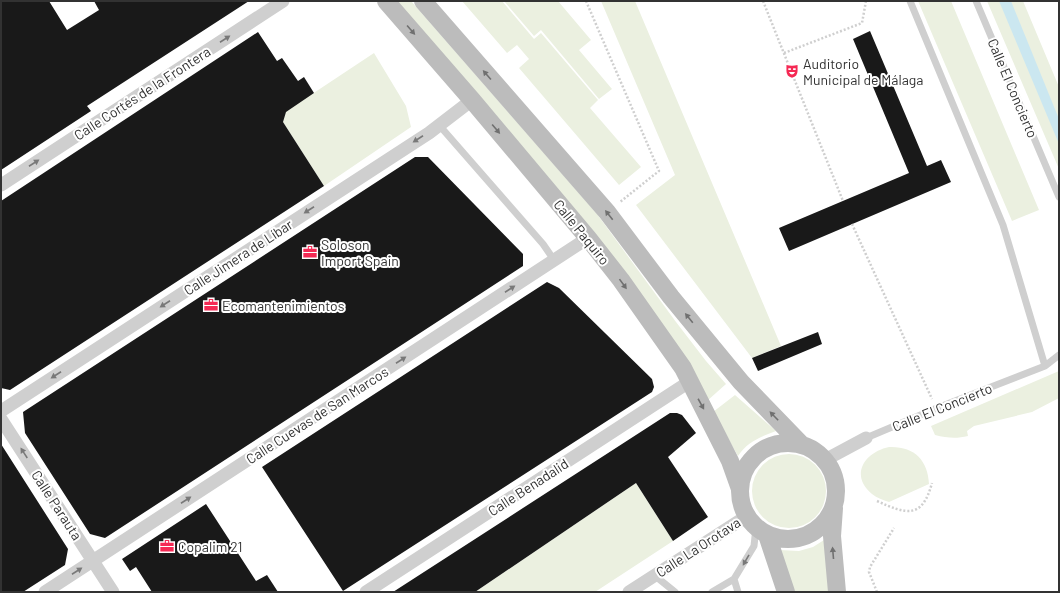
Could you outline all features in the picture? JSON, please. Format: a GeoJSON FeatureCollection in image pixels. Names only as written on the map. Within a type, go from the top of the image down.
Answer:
{"type":"FeatureCollection","features":[{"type":"Feature","properties":{"kind":"main road","name":"Calle Paquiro"},"geometry":{"type":"LineString","coordinates":[[386,1],[472,100],[588,238],[621,280],[683,368],[730,461],[740,489]]}},
{"type":"Feature","properties":{"kind":"main road"},"geometry":{"type":"LineString","coordinates":[[423,1],[607,212],[671,297],[741,382],[801,444]]}},
{"type":"Feature","properties":{"kind":"main road"},"geometry":{"type":"LineString","coordinates":[[786,592],[757,526],[742,503],[740,489],[746,468],[760,452],[780,443],[801,444],[809,447],[822,456],[832,470],[836,485],[832,536],[837,592]]}},
{"type":"Feature","properties":{"kind":"main road"},"geometry":{"type":"LineString","coordinates":[[757,526],[784,539],[801,538],[817,530],[829,517],[835,503]]}},
{"type":"Feature","properties":{"kind":"street","name":"Calle Cortés de la Frontera"},"geometry":{"type":"LineString","coordinates":[[1,185],[283,1]]}},
{"type":"Feature","properties":{"kind":"street","name":"Calle Jimera de Líbar"},"geometry":{"type":"LineString","coordinates":[[1,411],[439,125],[472,100]]}},
{"type":"Feature","properties":{"kind":"street","name":"Calle Cuevas de San Marcos"},"geometry":{"type":"LineString","coordinates":[[45,592],[588,238]]}},
{"type":"Feature","properties":{"kind":"street","name":"Calle Benadalid"},"geometry":{"type":"LineString","coordinates":[[366,592],[689,382]]}},
{"type":"Feature","properties":{"kind":"street","name":"Calle Parauta"},"geometry":{"type":"LineString","coordinates":[[1,419],[113,592]]}},
{"type":"Feature","properties":{"kind":"street","name":"Calle El Concierto"},"geometry":{"type":"LineString","coordinates":[[825,460],[866,438]]}},
{"type":"Feature","properties":{"kind":"street","name":"Calle La Orotava"},"geometry":{"type":"LineString","coordinates":[[629,592],[654,575],[757,526]]}},
{"type":"Feature","properties":{"kind":"lane"},"geometry":{"type":"LineString","coordinates":[[910,1],[1002,225],[1045,366]]}},
{"type":"Feature","properties":{"kind":"lane","name":"Calle El Concierto"},"geometry":{"type":"LineString","coordinates":[[976,1],[1059,196]]}},
{"type":"Feature","properties":{"kind":"lane"},"geometry":{"type":"LineString","coordinates":[[439,125],[543,244],[554,260]]}},
{"type":"Feature","properties":{"kind":"lane","name":"Calle El Concierto"},"geometry":{"type":"LineString","coordinates":[[866,438],[937,408],[1045,366],[1059,355]]}},
{"type":"Feature","properties":{"kind":"lane"},"geometry":{"type":"LineString","coordinates":[[715,591],[734,579],[754,546],[757,526]]}},
{"type":"Feature","properties":{"kind":"lane"},"geometry":{"type":"LineString","coordinates":[[654,575],[676,592]]}},
{"type":"Feature","properties":{"kind":"lane"},"geometry":{"type":"LineString","coordinates":[[734,579],[738,592]]}},
{"type":"Feature","properties":{"kind":"path"},"geometry":{"type":"LineString","coordinates":[[586,1],[659,171],[607,212]]}},
{"type":"Feature","properties":{"kind":"path"},"geometry":{"type":"LineString","coordinates":[[763,1],[843,201]]}},
{"type":"Feature","properties":{"kind":"path"},"geometry":{"type":"LineString","coordinates":[[784,53],[862,23],[866,1]]}},
{"type":"Feature","properties":{"kind":"path"},"geometry":{"type":"LineString","coordinates":[[852,224],[937,408]]}},
{"type":"Feature","properties":{"kind":"path"},"geometry":{"type":"LineString","coordinates":[[877,501],[897,509],[908,511],[919,508],[924,504],[932,483]]}},
{"type":"Feature","properties":{"kind":"path"},"geometry":{"type":"LineString","coordinates":[[905,515],[908,511]]}},
{"type":"Feature","properties":{"kind":"path"},"geometry":{"type":"LineString","coordinates":[[877,592],[869,572],[870,567],[894,528]]}},
{"type":"Feature","properties":{"kind":"green space"},"geometry":{"type":"Polygon","coordinates":[[[395,1],[411,1],[597,214],[676,322],[726,384],[707,401],[395,1]]]}},
{"type":"Feature","properties":{"kind":"green space"},"geometry":{"type":"Polygon","coordinates":[[[462,1],[502,1],[534,39],[541,33],[598,100],[590,108],[641,167],[619,185],[519,68],[529,59],[517,45],[507,53],[462,1]]]}},
{"type":"Feature","properties":{"kind":"green space"},"geometry":{"type":"Polygon","coordinates":[[[504,1],[558,1],[591,40],[579,50],[612,89],[599,99],[541,30],[534,36],[504,1]]]}},
{"type":"Feature","properties":{"kind":"green space"},"geometry":{"type":"Polygon","coordinates":[[[601,1],[635,1],[781,346],[752,358],[636,205],[675,175],[601,1]]]}},
{"type":"Feature","properties":{"kind":"green space"},"geometry":{"type":"Polygon","coordinates":[[[918,1],[951,1],[1039,210],[1012,221],[918,1]]]}},
{"type":"Feature","properties":{"kind":"green space"},"geometry":{"type":"Polygon","coordinates":[[[987,1],[1023,1],[1059,87],[1059,169],[987,1]]]}},
{"type":"Feature","properties":{"kind":"green space"},"geometry":{"type":"Polygon","coordinates":[[[374,53],[406,106],[411,127],[324,186],[279,116],[374,53]]]}},
{"type":"Feature","properties":{"kind":"green space"},"geometry":{"type":"Polygon","coordinates":[[[1059,371],[1059,398],[1032,412],[974,426],[967,431],[968,436],[952,438],[935,435],[931,426],[1059,371]]]}},
{"type":"Feature","properties":{"kind":"green space"},"geometry":{"type":"Polygon","coordinates":[[[735,395],[776,431],[759,438],[745,447],[738,456],[713,412],[735,395]]]}},
{"type":"Feature","properties":{"kind":"green space"},"geometry":{"type":"Polygon","coordinates":[[[889,447],[906,449],[918,456],[926,468],[929,484],[889,502],[872,494],[865,487],[861,472],[867,459],[880,450],[889,447]]]}},
{"type":"Feature","properties":{"kind":"green space"},"geometry":{"type":"Polygon","coordinates":[[[789,454],[803,457],[815,465],[823,477],[826,491],[823,505],[815,517],[803,525],[789,528],[775,525],[763,517],[755,505],[752,491],[755,477],[763,465],[775,457],[789,454]]]}},
{"type":"Feature","properties":{"kind":"green space"},"geometry":{"type":"Polygon","coordinates":[[[636,483],[673,541],[595,592],[475,592],[636,483]]]}},
{"type":"Feature","properties":{"kind":"green space"},"geometry":{"type":"Polygon","coordinates":[[[824,540],[829,592],[794,592],[779,550],[799,551],[813,547],[824,540]]]}},
{"type":"Feature","properties":{"kind":"water"},"geometry":{"type":"Polygon","coordinates":[[[999,1],[1011,1],[1059,119],[1059,144],[999,1]]]}},
{"type":"Feature","properties":{"kind":"building"},"geometry":{"type":"Polygon","coordinates":[[[1,1],[49,1],[67,30],[99,10],[94,1],[249,1],[87,106],[91,111],[1,170],[1,1]]]}},
{"type":"Feature","properties":{"kind":"building"},"geometry":{"type":"Polygon","coordinates":[[[870,31],[927,166],[941,160],[951,182],[789,251],[779,228],[909,173],[853,39],[870,31]]]}},
{"type":"Feature","properties":{"kind":"building"},"geometry":{"type":"Polygon","coordinates":[[[258,32],[277,61],[282,58],[298,81],[304,77],[314,93],[286,112],[283,122],[324,186],[10,390],[1,388],[1,201],[258,32]]]}},
{"type":"Feature","properties":{"kind":"building"},"geometry":{"type":"Polygon","coordinates":[[[415,157],[428,157],[523,254],[523,266],[105,538],[90,534],[25,433],[23,412],[415,157]]]}},
{"type":"Feature","properties":{"kind":"building"},"geometry":{"type":"Polygon","coordinates":[[[547,282],[559,288],[652,379],[654,387],[652,392],[343,591],[262,467],[547,282]]]}},
{"type":"Feature","properties":{"kind":"building"},"geometry":{"type":"Polygon","coordinates":[[[818,332],[822,344],[758,371],[752,358],[818,332]]]}},
{"type":"Feature","properties":{"kind":"building"},"geometry":{"type":"Polygon","coordinates":[[[670,413],[682,415],[696,433],[668,457],[708,517],[673,541],[636,483],[475,592],[393,592],[670,413]]]}},
{"type":"Feature","properties":{"kind":"building"},"geometry":{"type":"Polygon","coordinates":[[[1,444],[68,549],[65,565],[23,592],[1,592],[1,444]]]}},
{"type":"Feature","properties":{"kind":"building"},"geometry":{"type":"Polygon","coordinates":[[[206,504],[256,581],[267,575],[278,592],[152,592],[136,567],[130,571],[122,559],[206,504]]]}},
{"type":"Feature","properties":{"kind":"place","name":"Auditorio Municipal de Málaga"},"geometry":{"type":"Point","coordinates":[792,71]}},
{"type":"Feature","properties":{"kind":"place","name":"Soloson Import Spain"},"geometry":{"type":"Point","coordinates":[310,252]}},
{"type":"Feature","properties":{"kind":"place","name":"Ecomantenimientos"},"geometry":{"type":"Point","coordinates":[211,305]}},
{"type":"Feature","properties":{"kind":"place","name":"Copalim 21"},"geometry":{"type":"Point","coordinates":[167,546]}}]}
